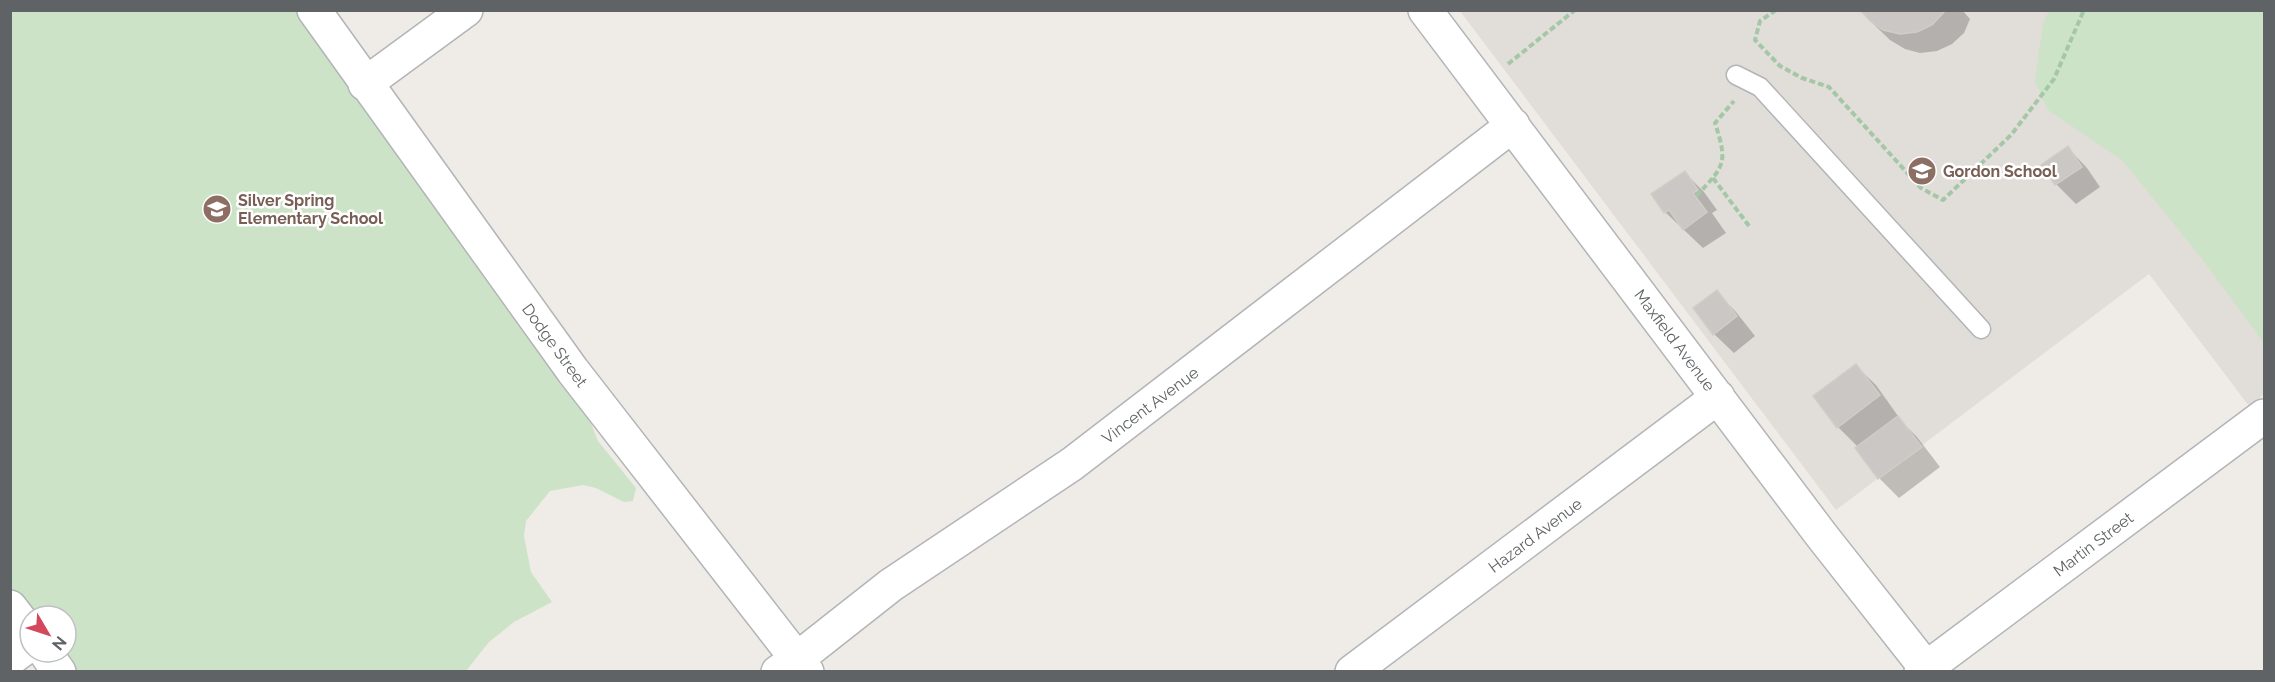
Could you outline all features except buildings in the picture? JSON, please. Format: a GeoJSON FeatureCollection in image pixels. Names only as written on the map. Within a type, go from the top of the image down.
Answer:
{"type":"FeatureCollection","features":[{"type":"Feature","properties":{"kind":"street","name":"Dodge Street"},"geometry":{"type":"LineString","coordinates":[[314,10],[364,84],[573,371],[794,667]]}},
{"type":"Feature","properties":{"kind":"street"},"geometry":{"type":"LineString","coordinates":[[364,84],[466,10]]}},
{"type":"Feature","properties":{"kind":"street","name":"Maxfield Avenue"},"geometry":{"type":"LineString","coordinates":[[1425,10],[1924,670]]}},
{"type":"Feature","properties":{"kind":"street","name":"Vincent Avenue"},"geometry":{"type":"LineString","coordinates":[[794,667],[891,585],[1072,464],[1514,125]]}},
{"type":"Feature","properties":{"kind":"street","name":"Hazard Avenue"},"geometry":{"type":"LineString","coordinates":[[1352,672],[1718,396]]}},
{"type":"Feature","properties":{"kind":"street","name":"Martin Street"},"geometry":{"type":"LineString","coordinates":[[1924,670],[2265,416]]}},
{"type":"Feature","properties":{"kind":"lane"},"geometry":{"type":"LineString","coordinates":[[1743,79],[1760,87],[1981,329]]}},
{"type":"Feature","properties":{"kind":"path"},"geometry":{"type":"LineString","coordinates":[[1491,96],[1503,68],[1575,10]]}},
{"type":"Feature","properties":{"kind":"path"},"geometry":{"type":"LineString","coordinates":[[1776,10],[1760,21],[1755,40],[1788,70],[1829,87],[1921,188],[1943,200],[2011,135],[2054,79],[2084,10]]}},
{"type":"Feature","properties":{"kind":"path"},"geometry":{"type":"LineString","coordinates":[[1696,196],[1713,178],[1720,166],[1723,150],[1715,123],[1743,79],[1772,57]]}},
{"type":"Feature","properties":{"kind":"path"},"geometry":{"type":"LineString","coordinates":[[1713,178],[1749,226]]}},
{"type":"Feature","properties":{"kind":"shaded area","name":"Gordon School"},"geometry":{"type":"Polygon","coordinates":[[[1460,11],[2264,11],[2264,394],[2249,406],[2149,274],[1836,510],[1460,11]]]}},
{"type":"Feature","properties":{"kind":"green space","name":"Silver Spring Elementary School"},"geometry":{"type":"Polygon","coordinates":[[[11,11],[318,11],[607,412],[590,421],[598,441],[636,488],[633,501],[624,502],[596,488],[583,485],[550,491],[526,521],[524,536],[531,572],[552,602],[514,622],[489,642],[466,671],[64,671],[58,664],[78,664],[78,604],[18,604],[18,608],[11,603],[11,11]]]}},
{"type":"Feature","properties":{"kind":"green space"},"geometry":{"type":"Polygon","coordinates":[[[2049,11],[2264,11],[2264,343],[2202,259],[2123,161],[2048,110],[2035,81],[2043,23],[2049,11]]]}},
{"type":"Feature","properties":{"kind":"place","name":"Gordon School"},"geometry":{"type":"Point","coordinates":[1922,171]}},
{"type":"Feature","properties":{"kind":"place","name":"Silver Spring Elementary School"},"geometry":{"type":"Point","coordinates":[217,209]}}]}
